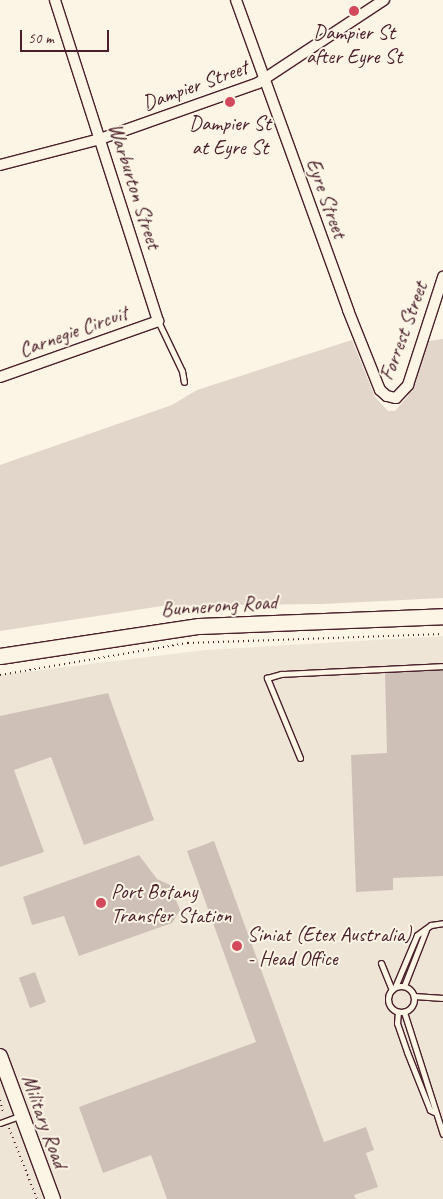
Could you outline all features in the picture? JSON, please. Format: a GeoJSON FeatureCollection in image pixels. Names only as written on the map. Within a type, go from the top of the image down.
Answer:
{"type":"FeatureCollection","features":[{"type":"Feature","properties":{"kind":"main road","name":"Bunnerong Road"},"geometry":{"type":"LineString","coordinates":[[0,656],[199,626],[443,616]]}},
{"type":"Feature","properties":{"kind":"street","name":"Warburton Street"},"geometry":{"type":"LineString","coordinates":[[55,0],[158,321]]}},
{"type":"Feature","properties":{"kind":"street","name":"Eyre Street"},"geometry":{"type":"LineString","coordinates":[[236,0],[380,390],[387,396],[396,398]]}},
{"type":"Feature","properties":{"kind":"street","name":"Dampier Street"},"geometry":{"type":"LineString","coordinates":[[0,165],[100,140],[264,80],[384,0]]}},
{"type":"Feature","properties":{"kind":"street","name":"Forrest Street"},"geometry":{"type":"LineString","coordinates":[[396,398],[408,384],[443,277]]}},
{"type":"Feature","properties":{"kind":"street","name":"Carnegie Circuit"},"geometry":{"type":"LineString","coordinates":[[0,378],[158,321]]}},
{"type":"Feature","properties":{"kind":"street","name":"Military Road"},"geometry":{"type":"LineString","coordinates":[[0,1056],[53,1199]]}},
{"type":"Feature","properties":{"kind":"lane","name":"Warburton Street"},"geometry":{"type":"LineString","coordinates":[[158,321],[182,370],[184,382]]}},
{"type":"Feature","properties":{"kind":"lane"},"geometry":{"type":"LineString","coordinates":[[300,758],[267,678],[281,674],[443,666]]}},
{"type":"Feature","properties":{"kind":"lane"},"geometry":{"type":"LineString","coordinates":[[401,1012],[388,1003],[414,940],[431,925],[443,923]]}},
{"type":"Feature","properties":{"kind":"lane"},"geometry":{"type":"LineString","coordinates":[[404,986],[426,930]]}},
{"type":"Feature","properties":{"kind":"lane"},"geometry":{"type":"LineString","coordinates":[[381,963],[394,989]]}},
{"type":"Feature","properties":{"kind":"lane"},"geometry":{"type":"LineString","coordinates":[[394,989],[404,986]]}},
{"type":"Feature","properties":{"kind":"lane"},"geometry":{"type":"LineString","coordinates":[[404,986],[414,996],[443,998]]}},
{"type":"Feature","properties":{"kind":"lane"},"geometry":{"type":"LineString","coordinates":[[414,996],[412,1006],[401,1012],[397,1024],[430,1110],[434,1112],[443,1134]]}},
{"type":"Feature","properties":{"kind":"lane"},"geometry":{"type":"LineString","coordinates":[[3,1122],[22,1115]]}},
{"type":"Feature","properties":{"kind":"path"},"geometry":{"type":"LineString","coordinates":[[0,675],[188,643],[443,634]]}},
{"type":"Feature","properties":{"kind":"path"},"geometry":{"type":"LineString","coordinates":[[0,1100],[3,1122],[37,1199]]}},
{"type":"Feature","properties":{"kind":"shaded area"},"geometry":{"type":"Polygon","coordinates":[[[443,339],[443,598],[322,604],[162,606],[0,631],[0,465],[172,405],[197,390],[352,340],[375,397],[388,411],[395,411],[408,396],[428,341],[443,339]]]}},
{"type":"Feature","properties":{"kind":"shaded area"},"geometry":{"type":"Polygon","coordinates":[[[443,636],[443,1199],[0,1199],[0,675],[205,650],[443,636]]]}},
{"type":"Feature","properties":{"kind":"building"},"geometry":{"type":"Polygon","coordinates":[[[443,670],[443,876],[393,878],[393,890],[356,892],[351,755],[387,753],[385,673],[443,670]]]}},
{"type":"Feature","properties":{"kind":"building"},"geometry":{"type":"Polygon","coordinates":[[[108,693],[154,820],[84,845],[51,757],[14,770],[44,852],[0,867],[0,716],[108,693]]]}},
{"type":"Feature","properties":{"kind":"building","name":"Siniat (Etex Australia) - Head Office"},"geometry":{"type":"Polygon","coordinates":[[[214,841],[324,1142],[366,1127],[374,1150],[366,1153],[378,1187],[354,1195],[356,1199],[167,1199],[151,1155],[103,1173],[79,1107],[256,1042],[187,851],[214,841]]]}},
{"type":"Feature","properties":{"kind":"building","name":"Port Botany Transfer Station"},"geometry":{"type":"Polygon","coordinates":[[[139,855],[157,879],[170,885],[180,910],[172,923],[79,956],[64,916],[32,925],[23,897],[139,855]]]}},
{"type":"Feature","properties":{"kind":"building"},"geometry":{"type":"Polygon","coordinates":[[[35,972],[46,1002],[30,1008],[19,978],[35,972]]]}},
{"type":"Feature","properties":{"kind":"place","name":"Dampier St after Eyre St"},"geometry":{"type":"Point","coordinates":[354,11]}},
{"type":"Feature","properties":{"kind":"place","name":"Dampier St at Eyre St"},"geometry":{"type":"Point","coordinates":[230,102]}},
{"type":"Feature","properties":{"kind":"place","name":"Port Botany Transfer Station"},"geometry":{"type":"Point","coordinates":[101,903]}},
{"type":"Feature","properties":{"kind":"place","name":"Siniat (Etex Australia) - Head Office"},"geometry":{"type":"Point","coordinates":[237,946]}}]}
